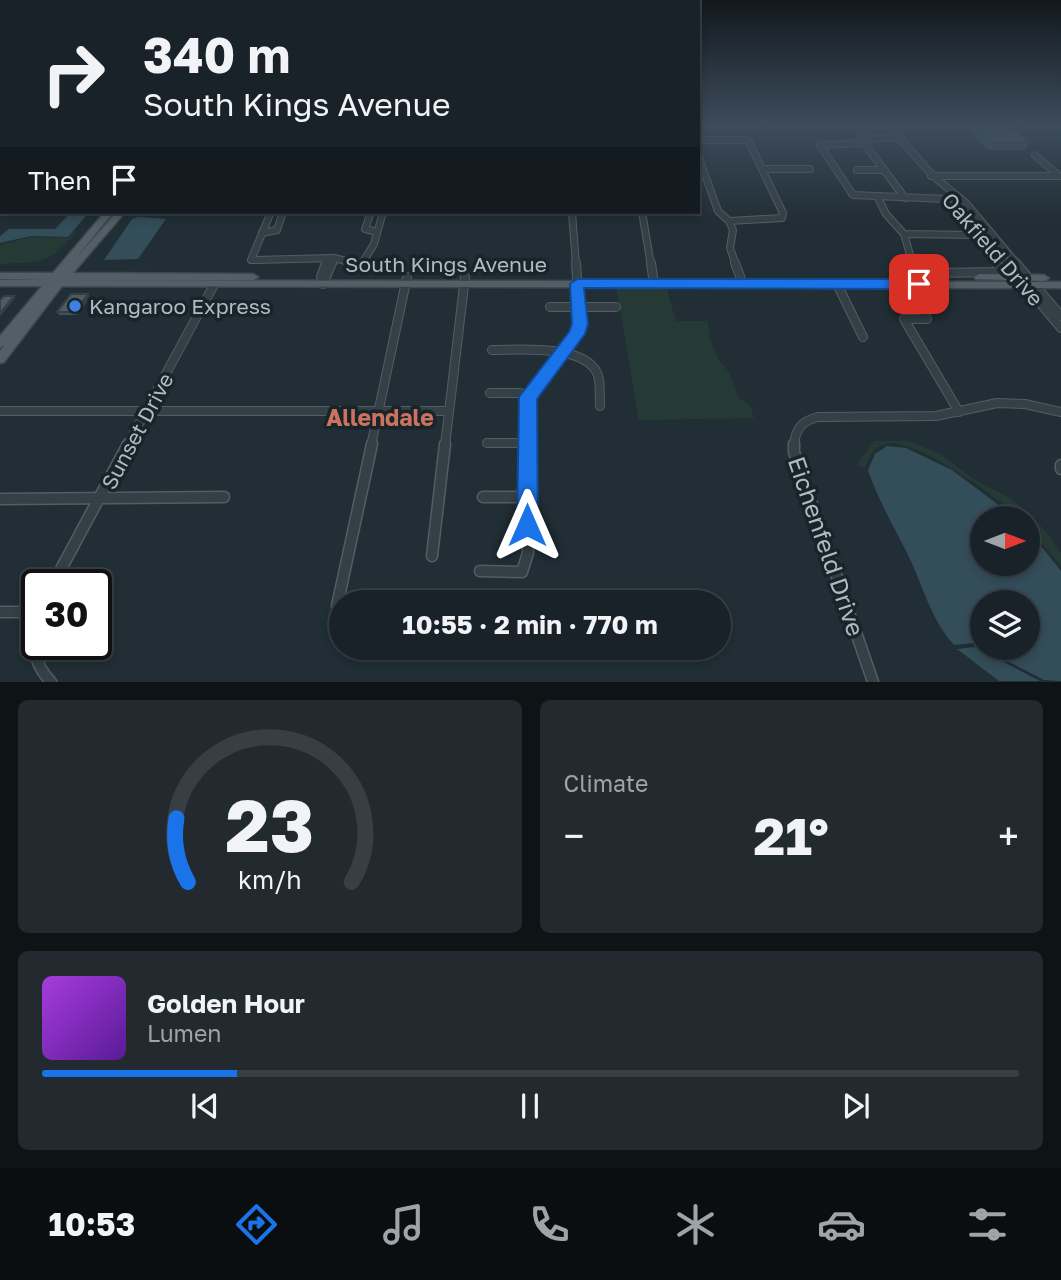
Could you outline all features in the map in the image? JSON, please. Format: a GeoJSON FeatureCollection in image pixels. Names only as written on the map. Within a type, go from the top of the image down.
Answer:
{"type":"FeatureCollection","features":[{"type":"Feature","properties":{"kind":"main road"},"geometry":{"type":"LineString","coordinates":[[0,343],[85,253],[115,214]]}},
{"type":"Feature","properties":{"kind":"main road"},"geometry":{"type":"LineString","coordinates":[[32,276],[69,258],[115,214]]}},
{"type":"Feature","properties":{"kind":"main road"},"geometry":{"type":"LineString","coordinates":[[85,253],[82,264],[87,272],[130,273],[136,276]]}},
{"type":"Feature","properties":{"kind":"main road"},"geometry":{"type":"LineString","coordinates":[[0,359],[57,280],[69,258]]}},
{"type":"Feature","properties":{"kind":"main road","name":"South Kings Avenue"},"geometry":{"type":"LineString","coordinates":[[0,276],[32,276],[57,280],[654,281],[982,277],[1061,285]]}},
{"type":"Feature","properties":{"kind":"main road","name":"South Kings Avenue"},"geometry":{"type":"LineString","coordinates":[[0,284],[136,276],[216,280]]}},
{"type":"Feature","properties":{"kind":"main road"},"geometry":{"type":"LineString","coordinates":[[919,284],[926,280],[982,277]]}},
{"type":"Feature","properties":{"kind":"main road","name":"South Kings Avenue"},"geometry":{"type":"LineString","coordinates":[[742,281],[919,284],[1061,278]]}},
{"type":"Feature","properties":{"kind":"street"},"geometry":{"type":"LineString","coordinates":[[729,221],[782,218],[783,213],[757,158]]}},
{"type":"Feature","properties":{"kind":"street"},"geometry":{"type":"LineString","coordinates":[[828,158],[853,195],[960,200]]}},
{"type":"Feature","properties":{"kind":"street"},"geometry":{"type":"LineString","coordinates":[[876,158],[905,198]]}},
{"type":"Feature","properties":{"kind":"street","name":"Oakfield Drive"},"geometry":{"type":"LineString","coordinates":[[914,158],[929,177],[960,200],[1027,281],[1061,328]]}},
{"type":"Feature","properties":{"kind":"street"},"geometry":{"type":"LineString","coordinates":[[1038,158],[1060,177]]}},
{"type":"Feature","properties":{"kind":"street"},"geometry":{"type":"LineString","coordinates":[[700,161],[718,211],[729,221],[734,236],[730,248],[742,281]]}},
{"type":"Feature","properties":{"kind":"street"},"geometry":{"type":"LineString","coordinates":[[762,169],[810,169]]}},
{"type":"Feature","properties":{"kind":"street"},"geometry":{"type":"LineString","coordinates":[[857,170],[883,170]]}},
{"type":"Feature","properties":{"kind":"street"},"geometry":{"type":"LineString","coordinates":[[929,177],[1060,177]]}},
{"type":"Feature","properties":{"kind":"street"},"geometry":{"type":"LineString","coordinates":[[878,198],[886,214],[904,234],[914,267],[935,273],[1002,272],[980,234],[944,199]]}},
{"type":"Feature","properties":{"kind":"street","name":"Oakfield Drive"},"geometry":{"type":"LineString","coordinates":[[960,200],[980,234],[1061,316]]}},
{"type":"Feature","properties":{"kind":"street"},"geometry":{"type":"LineString","coordinates":[[270,214],[251,260],[331,258],[354,263],[363,262],[369,255],[382,214]]}},
{"type":"Feature","properties":{"kind":"street"},"geometry":{"type":"LineString","coordinates":[[262,233],[277,230],[282,214]]}},
{"type":"Feature","properties":{"kind":"street"},"geometry":{"type":"LineString","coordinates":[[369,214],[365,229],[377,232]]}},
{"type":"Feature","properties":{"kind":"street"},"geometry":{"type":"LineString","coordinates":[[480,572],[522,572],[528,553],[528,397],[577,334],[580,324],[572,214]]}},
{"type":"Feature","properties":{"kind":"street"},"geometry":{"type":"LineString","coordinates":[[642,214],[654,281]]}},
{"type":"Feature","properties":{"kind":"street"},"geometry":{"type":"LineString","coordinates":[[904,234],[980,234]]}},
{"type":"Feature","properties":{"kind":"street"},"geometry":{"type":"LineString","coordinates":[[324,279],[331,258]]}},
{"type":"Feature","properties":{"kind":"street","name":"Sunset Drive"},"geometry":{"type":"LineString","coordinates":[[61,569],[216,280]]}},
{"type":"Feature","properties":{"kind":"street"},"geometry":{"type":"LineString","coordinates":[[340,590],[406,280]]}},
{"type":"Feature","properties":{"kind":"street"},"geometry":{"type":"LineString","coordinates":[[432,556],[465,280]]}},
{"type":"Feature","properties":{"kind":"street"},"geometry":{"type":"LineString","coordinates":[[837,284],[863,337]]}},
{"type":"Feature","properties":{"kind":"street"},"geometry":{"type":"LineString","coordinates":[[905,284],[927,319],[904,319],[960,412]]}},
{"type":"Feature","properties":{"kind":"street"},"geometry":{"type":"LineString","coordinates":[[550,307],[616,307]]}},
{"type":"Feature","properties":{"kind":"street"},"geometry":{"type":"LineString","coordinates":[[492,350],[561,353],[588,362],[597,371],[600,407]]}},
{"type":"Feature","properties":{"kind":"street"},"geometry":{"type":"LineString","coordinates":[[490,393],[520,393],[528,397]]}},
{"type":"Feature","properties":{"kind":"street","name":"Eichenfeld Drive"},"geometry":{"type":"LineString","coordinates":[[873,681],[794,452],[793,438],[797,426],[806,419],[818,417],[936,416],[984,405],[1011,403],[1061,412]]}},
{"type":"Feature","properties":{"kind":"street"},"geometry":{"type":"LineString","coordinates":[[0,411],[448,411]]}},
{"type":"Feature","properties":{"kind":"street"},"geometry":{"type":"LineString","coordinates":[[487,443],[527,443]]}},
{"type":"Feature","properties":{"kind":"street"},"geometry":{"type":"LineString","coordinates":[[0,499],[225,497]]}},
{"type":"Feature","properties":{"kind":"street"},"geometry":{"type":"LineString","coordinates":[[484,497],[527,497]]}},
{"type":"Feature","properties":{"kind":"street"},"geometry":{"type":"LineString","coordinates":[[0,612],[21,613]]}},
{"type":"Feature","properties":{"kind":"street"},"geometry":{"type":"LineString","coordinates":[[35,660],[41,673],[51,681]]}},
{"type":"Feature","properties":{"kind":"green space"},"geometry":{"type":"Polygon","coordinates":[[[75,231],[58,250],[44,260],[0,264],[0,245],[30,237],[68,238],[75,231]]]}},
{"type":"Feature","properties":{"kind":"green space"},"geometry":{"type":"Polygon","coordinates":[[[616,286],[666,286],[676,321],[708,321],[709,335],[717,357],[729,372],[739,398],[750,405],[754,418],[639,420],[616,286]]]}},
{"type":"Feature","properties":{"kind":"green space"},"geometry":{"type":"Polygon","coordinates":[[[874,441],[907,441],[939,453],[975,480],[1012,499],[1019,506],[1005,506],[956,471],[915,449],[898,444],[881,445],[874,450],[865,468],[857,465],[874,441]]]}},
{"type":"Feature","properties":{"kind":"green space"},"geometry":{"type":"Polygon","coordinates":[[[1040,525],[1061,553],[1061,566],[1040,541],[1040,525]]]}},
{"type":"Feature","properties":{"kind":"water"},"geometry":{"type":"Polygon","coordinates":[[[69,214],[87,214],[68,237],[31,236],[0,243],[0,236],[9,229],[55,229],[69,214]]]}},
{"type":"Feature","properties":{"kind":"water"},"geometry":{"type":"Polygon","coordinates":[[[132,219],[166,219],[138,259],[104,260],[132,219]]]}},
{"type":"Feature","properties":{"kind":"water"},"geometry":{"type":"Polygon","coordinates":[[[887,446],[906,448],[952,470],[1000,506],[970,506],[970,576],[1040,576],[1040,545],[1061,571],[1061,681],[1044,680],[1005,660],[1040,660],[1040,590],[970,590],[970,643],[954,645],[939,624],[881,502],[868,470],[875,454],[887,446]]]}},
{"type":"Feature","properties":{"kind":"water"},"geometry":{"type":"Polygon","coordinates":[[[970,648],[970,659],[957,649],[970,648]]]}},
{"type":"Feature","properties":{"kind":"water"},"geometry":{"type":"Polygon","coordinates":[[[971,660],[1000,660],[1040,681],[999,681],[971,660]]]}},
{"type":"Feature","properties":{"kind":"building"},"geometry":{"type":"Polygon","coordinates":[[[71,294],[88,294],[75,312],[57,312],[71,294]]]}},
{"type":"Feature","properties":{"kind":"building"},"geometry":{"type":"Polygon","coordinates":[[[4,296],[14,296],[0,313],[0,300],[4,296]]]}},
{"type":"Feature","properties":{"kind":"place","name":"Kangaroo Express"},"geometry":{"type":"Point","coordinates":[75,306]}},
{"type":"Feature","properties":{"kind":"district","name":"Allendale"},"geometry":{"type":"Point","coordinates":[380,417]}},
{"type":"Feature","properties":{"kind":"route"},"geometry":{"type":"LineString","coordinates":[[527,525],[528,397],[577,334],[580,324],[577,284],[919,284]]}}]}
